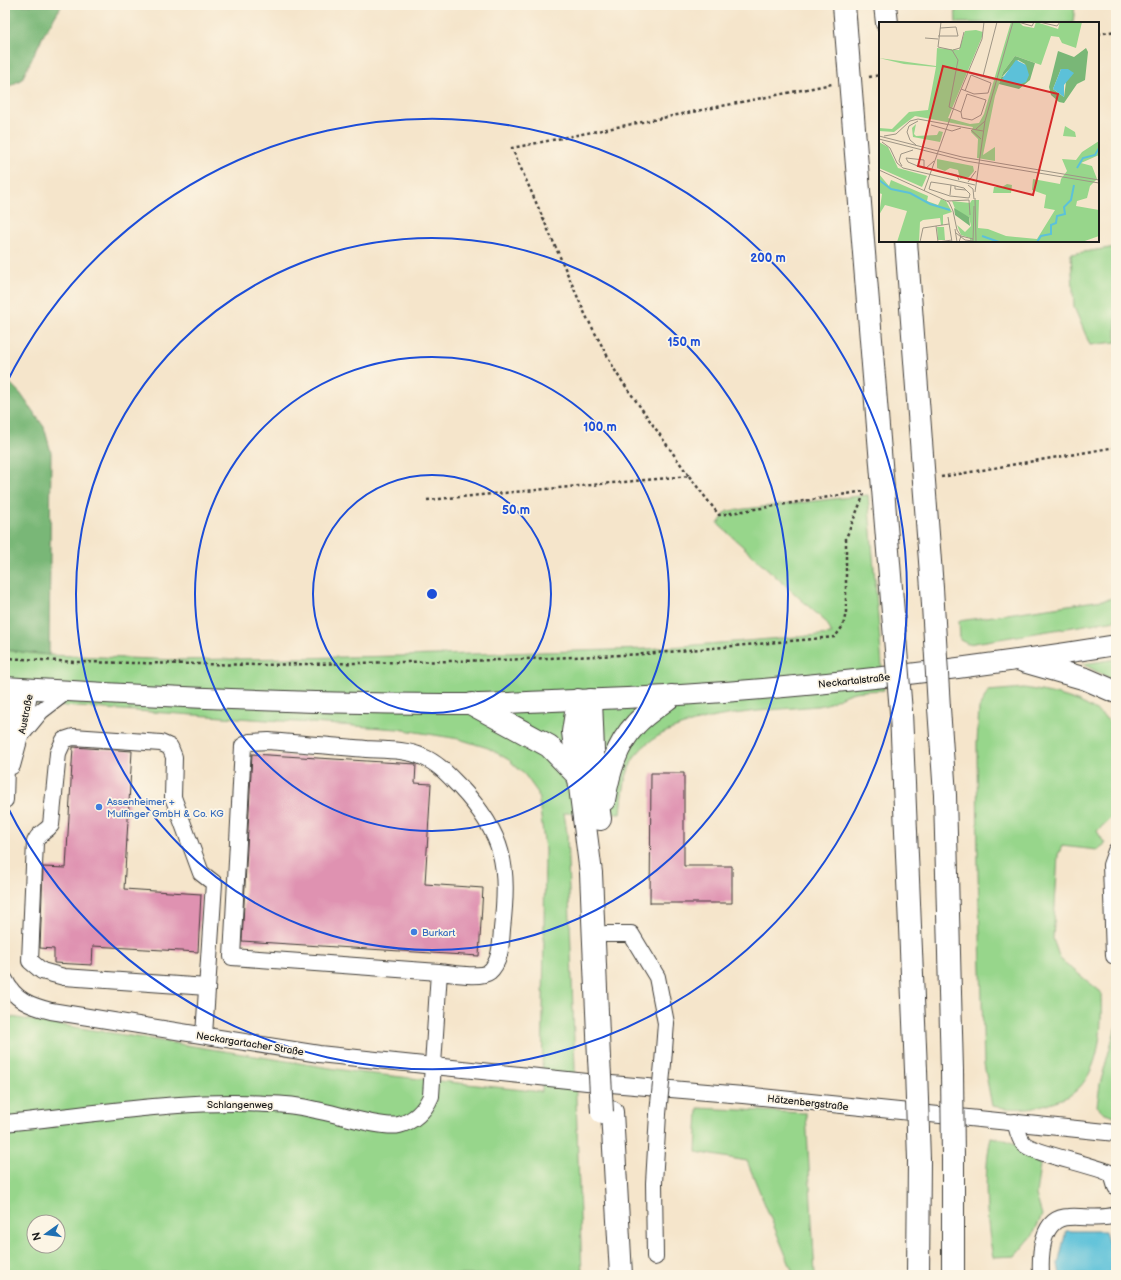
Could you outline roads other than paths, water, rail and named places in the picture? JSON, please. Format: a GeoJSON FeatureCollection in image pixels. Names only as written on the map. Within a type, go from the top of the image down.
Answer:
{"type":"FeatureCollection","features":[{"type":"Feature","properties":{"kind":"highway"},"geometry":{"type":"LineString","coordinates":[[844,5],[900,712],[919,1160],[918,1275]]}},
{"type":"Feature","properties":{"kind":"highway"},"geometry":{"type":"LineString","coordinates":[[885,5],[887,22]]}},
{"type":"Feature","properties":{"kind":"highway"},"geometry":{"type":"LineString","coordinates":[[906,242],[931,573],[945,803],[952,1071],[953,1275]]}},
{"type":"Feature","properties":{"kind":"highway"},"geometry":{"type":"LineString","coordinates":[[1023,660],[1074,675],[1116,692]]}},
{"type":"Feature","properties":{"kind":"highway"},"geometry":{"type":"LineString","coordinates":[[600,821],[608,778],[618,750],[637,723],[671,696]]}},
{"type":"Feature","properties":{"kind":"highway"},"geometry":{"type":"LineString","coordinates":[[585,700],[573,732],[591,873],[607,1112],[621,1275]]}},
{"type":"Feature","properties":{"kind":"highway"},"geometry":{"type":"LineString","coordinates":[[585,700],[600,821],[606,934],[604,1058]]}},
{"type":"Feature","properties":{"kind":"highway"},"geometry":{"type":"LineString","coordinates":[[472,704],[549,746],[578,776]]}},
{"type":"Feature","properties":{"kind":"highway"},"geometry":{"type":"LineString","coordinates":[[607,1112],[611,1275]]}},
{"type":"Feature","properties":{"kind":"main road","name":"Neckartalstraße"},"geometry":{"type":"LineString","coordinates":[[18,688],[280,702],[472,704],[585,700],[671,696],[873,678],[1023,660],[1116,645]]}},
{"type":"Feature","properties":{"kind":"street","name":"Austraße"},"geometry":{"type":"LineString","coordinates":[[6,793],[11,733],[18,688]]}},
{"type":"Feature","properties":{"kind":"street"},"geometry":{"type":"LineString","coordinates":[[11,733],[67,691]]}},
{"type":"Feature","properties":{"kind":"street"},"geometry":{"type":"LineString","coordinates":[[204,1036],[214,884],[202,873],[173,797],[174,757],[170,747],[161,743],[74,737],[64,740],[58,753],[51,825],[48,829],[38,834],[35,842],[30,962],[42,971],[64,977],[207,987]]}},
{"type":"Feature","properties":{"kind":"street"},"geometry":{"type":"LineString","coordinates":[[269,741],[404,752],[422,756],[441,767],[463,791],[486,819],[498,842],[504,865],[505,901],[499,954],[490,971],[481,976],[439,972],[232,957],[243,746],[250,742],[269,741]]}},
{"type":"Feature","properties":{"kind":"street"},"geometry":{"type":"LineString","coordinates":[[1114,956],[1111,865],[1116,851]]}},
{"type":"Feature","properties":{"kind":"street"},"geometry":{"type":"LineString","coordinates":[[606,934],[631,934],[657,976],[666,1023],[658,1114],[654,1184],[655,1257]]}},
{"type":"Feature","properties":{"kind":"street","name":"Schlangenweg"},"geometry":{"type":"LineString","coordinates":[[5,1123],[184,1105],[230,1103],[269,1104],[313,1109],[381,1124],[397,1126],[418,1115],[427,1105],[431,1096],[439,972]]}},
{"type":"Feature","properties":{"kind":"street"},"geometry":{"type":"LineString","coordinates":[[5,980],[10,996]]}},
{"type":"Feature","properties":{"kind":"street","name":"Neckargartacher Straße"},"geometry":{"type":"LineString","coordinates":[[10,996],[34,1007],[51,1011],[204,1036],[319,1054],[500,1074]]}},
{"type":"Feature","properties":{"kind":"street","name":"Hätzenbergstraße"},"geometry":{"type":"LineString","coordinates":[[500,1074],[1015,1122],[1116,1133]]}},
{"type":"Feature","properties":{"kind":"street"},"geometry":{"type":"LineString","coordinates":[[1015,1122],[1023,1142],[1028,1146],[1033,1149],[1100,1168],[1112,1174],[1116,1187]]}},
{"type":"Feature","properties":{"kind":"street"},"geometry":{"type":"LineString","coordinates":[[1041,1275],[1043,1240],[1053,1223],[1067,1217],[1096,1218],[1116,1215]]}},
{"type":"Feature","properties":{"kind":"water"},"geometry":{"type":"Polygon","coordinates":[[[1066,1231],[1105,1231],[1116,1265],[1113,1275],[1060,1275],[1058,1264],[1066,1231]]]}},
{"type":"Feature","properties":{"kind":"place","name":"Assenheimer + Mulfinger GmbH & Co. KG"},"geometry":{"type":"Point","coordinates":[99,807]}},
{"type":"Feature","properties":{"kind":"place","name":"Burkart"},"geometry":{"type":"Point","coordinates":[414,932]}}]}
